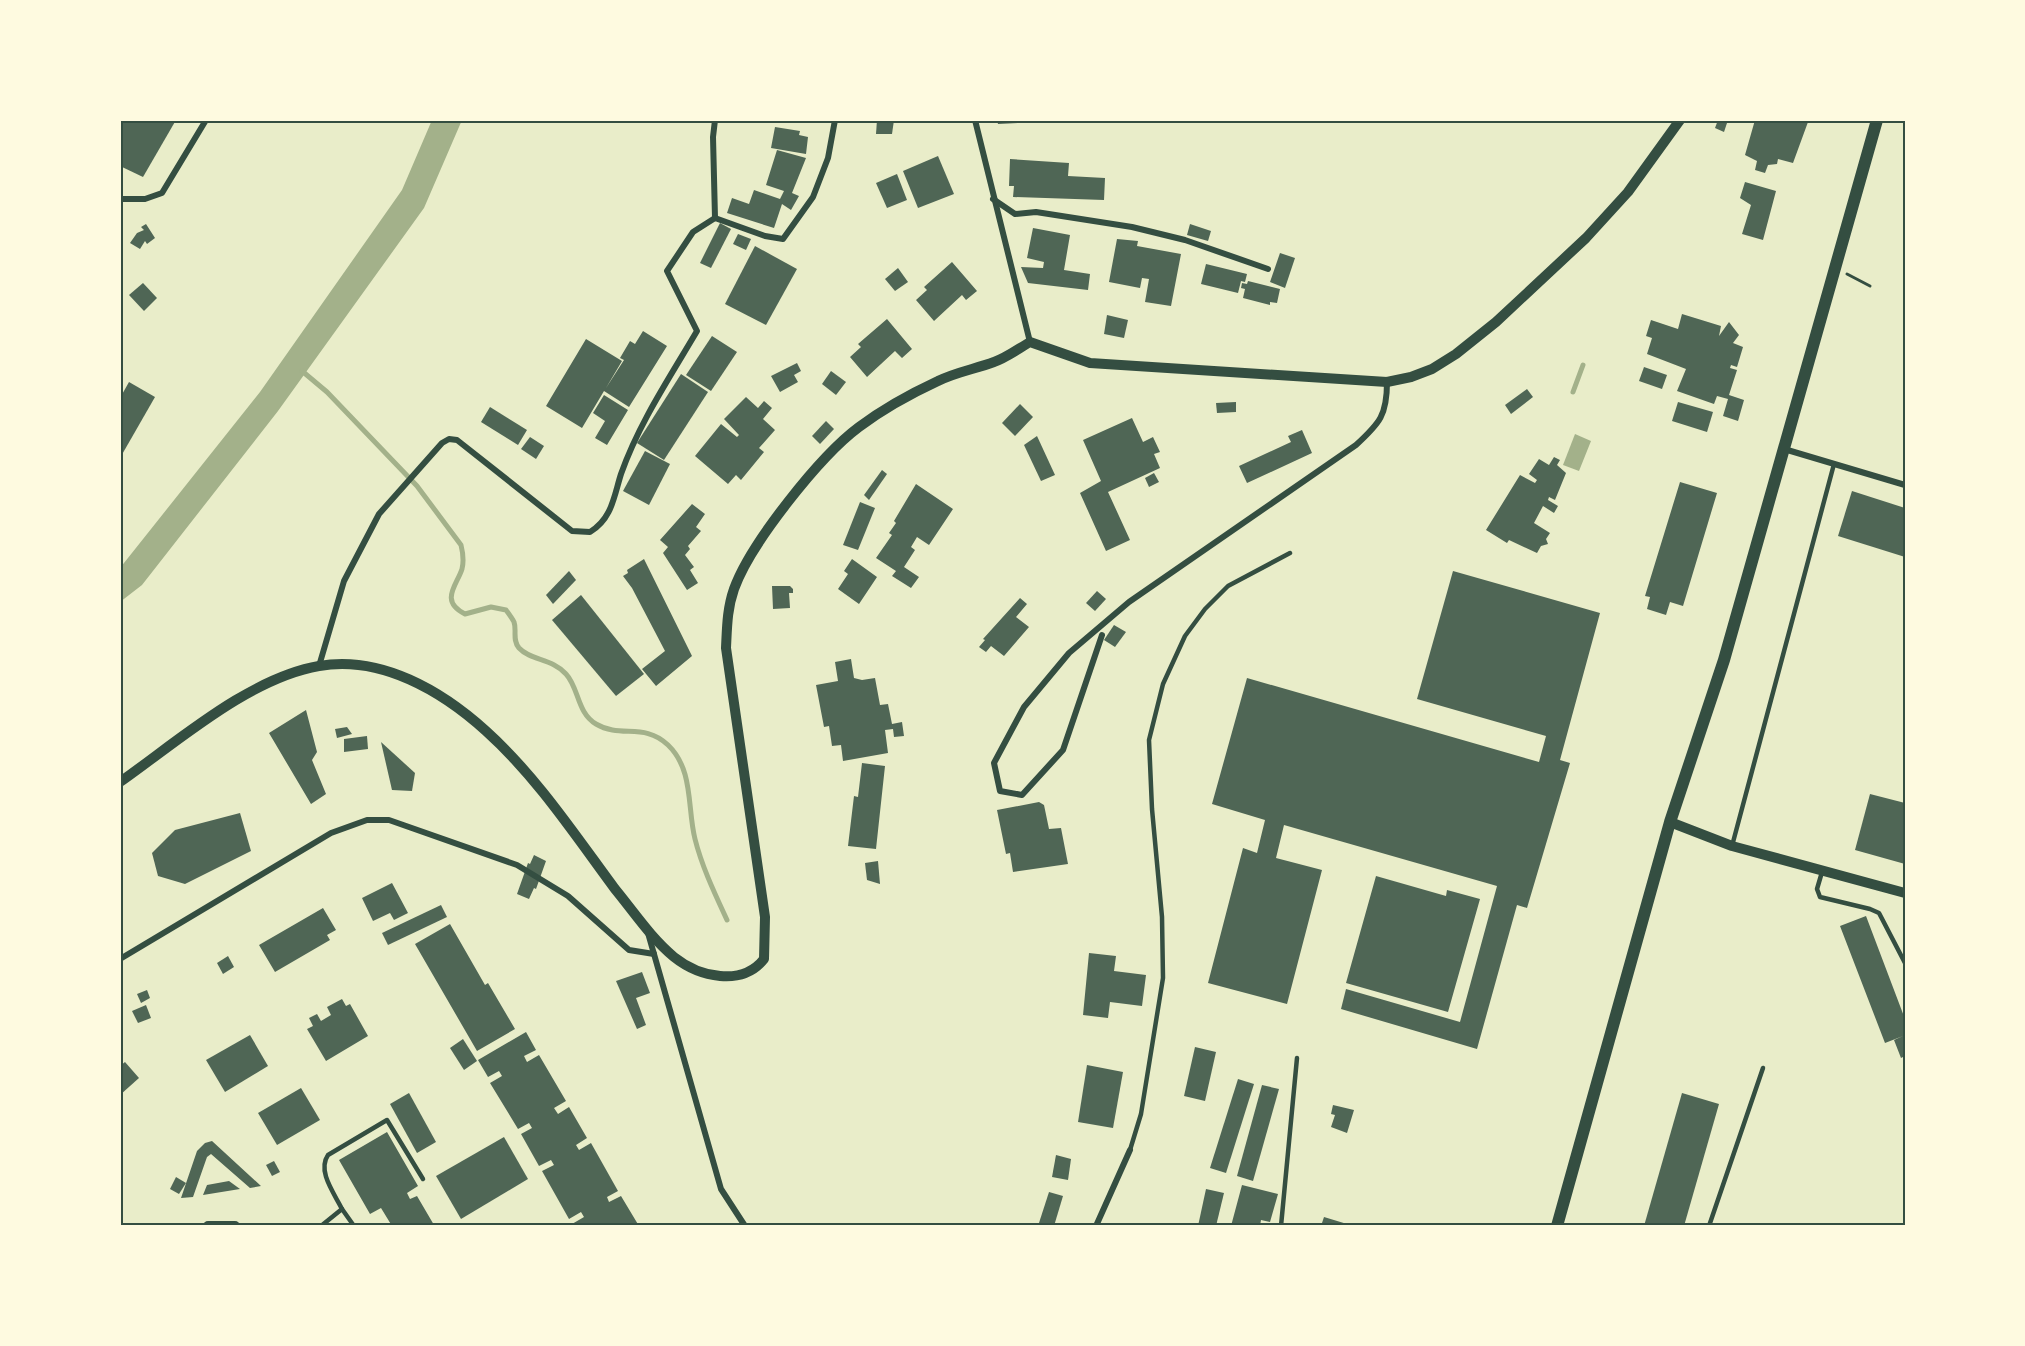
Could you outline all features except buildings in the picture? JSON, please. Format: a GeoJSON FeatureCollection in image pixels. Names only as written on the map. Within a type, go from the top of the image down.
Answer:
{"type":"FeatureCollection","features":[{"type":"Feature","properties":{"kind":"main road"},"geometry":{"type":"LineString","coordinates":[[1557,1226],[1670,822],[1724,660],[1877,120]]}},
{"type":"Feature","properties":{"kind":"street"},"geometry":{"type":"LineString","coordinates":[[120,199],[145,199],[162,193],[206,120]]}},
{"type":"Feature","properties":{"kind":"street"},"geometry":{"type":"LineString","coordinates":[[715,120],[713,137],[715,218]]}},
{"type":"Feature","properties":{"kind":"street"},"geometry":{"type":"LineString","coordinates":[[715,218],[765,236],[783,238],[813,197],[828,158],[835,120]]}},
{"type":"Feature","properties":{"kind":"street"},"geometry":{"type":"LineString","coordinates":[[975,120],[1030,342]]}},
{"type":"Feature","properties":{"kind":"street"},"geometry":{"type":"LineString","coordinates":[[120,782],[236,701],[278,680],[318,666],[355,665],[414,680],[444,697],[478,724],[528,774],[647,930],[675,958],[713,977],[752,970],[764,959],[765,916],[726,648],[730,604],[734,588],[751,555],[785,507],[831,453],[857,428],[938,380],[969,368],[995,362],[1030,342],[1090,363],[1387,382],[1411,377],[1432,369],[1456,354],[1496,322],[1586,238],[1628,192],[1680,120]]}},
{"type":"Feature","properties":{"kind":"street"},"geometry":{"type":"LineString","coordinates":[[993,199],[1015,214],[1036,212],[1132,227],[1185,240],[1268,269]]}},
{"type":"Feature","properties":{"kind":"street"},"geometry":{"type":"LineString","coordinates":[[318,666],[344,581],[379,514],[442,443],[450,439],[457,440],[572,531],[590,532],[607,519],[622,471],[646,418],[697,331],[667,270],[693,232],[715,218]]}},
{"type":"Feature","properties":{"kind":"street"},"geometry":{"type":"LineString","coordinates":[[1102,635],[1063,750],[1022,795],[1000,790],[994,763],[1024,707],[1069,653],[1129,602],[1356,445],[1378,425],[1387,406],[1387,382]]}},
{"type":"Feature","properties":{"kind":"street"},"geometry":{"type":"LineString","coordinates":[[1784,449],[1905,485]]}},
{"type":"Feature","properties":{"kind":"street"},"geometry":{"type":"LineString","coordinates":[[120,959],[331,833],[367,820],[389,820],[517,865],[568,896],[629,951],[654,954]]}},
{"type":"Feature","properties":{"kind":"street"},"geometry":{"type":"LineString","coordinates":[[1670,822],[1732,846],[1905,893]]}},
{"type":"Feature","properties":{"kind":"street"},"geometry":{"type":"LineString","coordinates":[[647,930],[721,1189],[745,1226]]}},
{"type":"Feature","properties":{"kind":"street"},"geometry":{"type":"LineString","coordinates":[[1096,1226],[1130,1150]]}},
{"type":"Feature","properties":{"kind":"street"},"geometry":{"type":"LineString","coordinates":[[208,1226],[235,1226]]}},
{"type":"Feature","properties":{"kind":"lane"},"geometry":{"type":"LineString","coordinates":[[1732,846],[1834,465]]}},
{"type":"Feature","properties":{"kind":"lane"},"geometry":{"type":"LineString","coordinates":[[1130,1150],[1141,1114],[1163,978],[1162,917],[1152,809],[1149,740],[1163,684],[1185,636],[1205,609],[1228,586],[1290,553]]}},
{"type":"Feature","properties":{"kind":"lane"},"geometry":{"type":"LineString","coordinates":[[1823,869],[1817,889],[1820,897],[1879,913],[1905,963]]}},
{"type":"Feature","properties":{"kind":"lane"},"geometry":{"type":"LineString","coordinates":[[1281,1226],[1297,1058]]}},
{"type":"Feature","properties":{"kind":"lane"},"geometry":{"type":"LineString","coordinates":[[1709,1226],[1763,1068]]}},
{"type":"Feature","properties":{"kind":"lane"},"geometry":{"type":"LineString","coordinates":[[354,1226],[342,1209],[324,1170],[323,1162],[328,1155],[387,1120],[423,1179]]}},
{"type":"Feature","properties":{"kind":"lane"},"geometry":{"type":"LineString","coordinates":[[321,1226],[342,1209]]}},
{"type":"Feature","properties":{"kind":"path"},"geometry":{"type":"LineString","coordinates":[[1836,268],[1870,286]]}},
{"type":"Feature","properties":{"kind":"shaded area"},"geometry":{"type":"Polygon","coordinates":[[[432,120],[462,120],[424,208],[278,411],[142,585],[120,602],[120,568],[260,392],[402,190],[432,120]]]}},
{"type":"Feature","properties":{"kind":"shaded area"},"geometry":{"type":"Polygon","coordinates":[[[1575,434],[1591,441],[1579,471],[1563,465],[1575,434]]]}},
{"type":"Feature","properties":{"kind":"waterway"},"geometry":{"type":"LineString","coordinates":[[1573,392],[1583,365]]}},
{"type":"Feature","properties":{"kind":"waterway"},"geometry":{"type":"LineString","coordinates":[[302,371],[327,392],[417,486],[461,545],[463,566],[451,598],[457,609],[465,614],[491,607],[506,610],[514,622],[516,642],[519,648],[529,655],[554,665],[566,674],[574,686],[585,714],[590,719],[605,728],[650,734],[668,745],[676,755],[686,778],[698,849],[727,920]]}}]}
